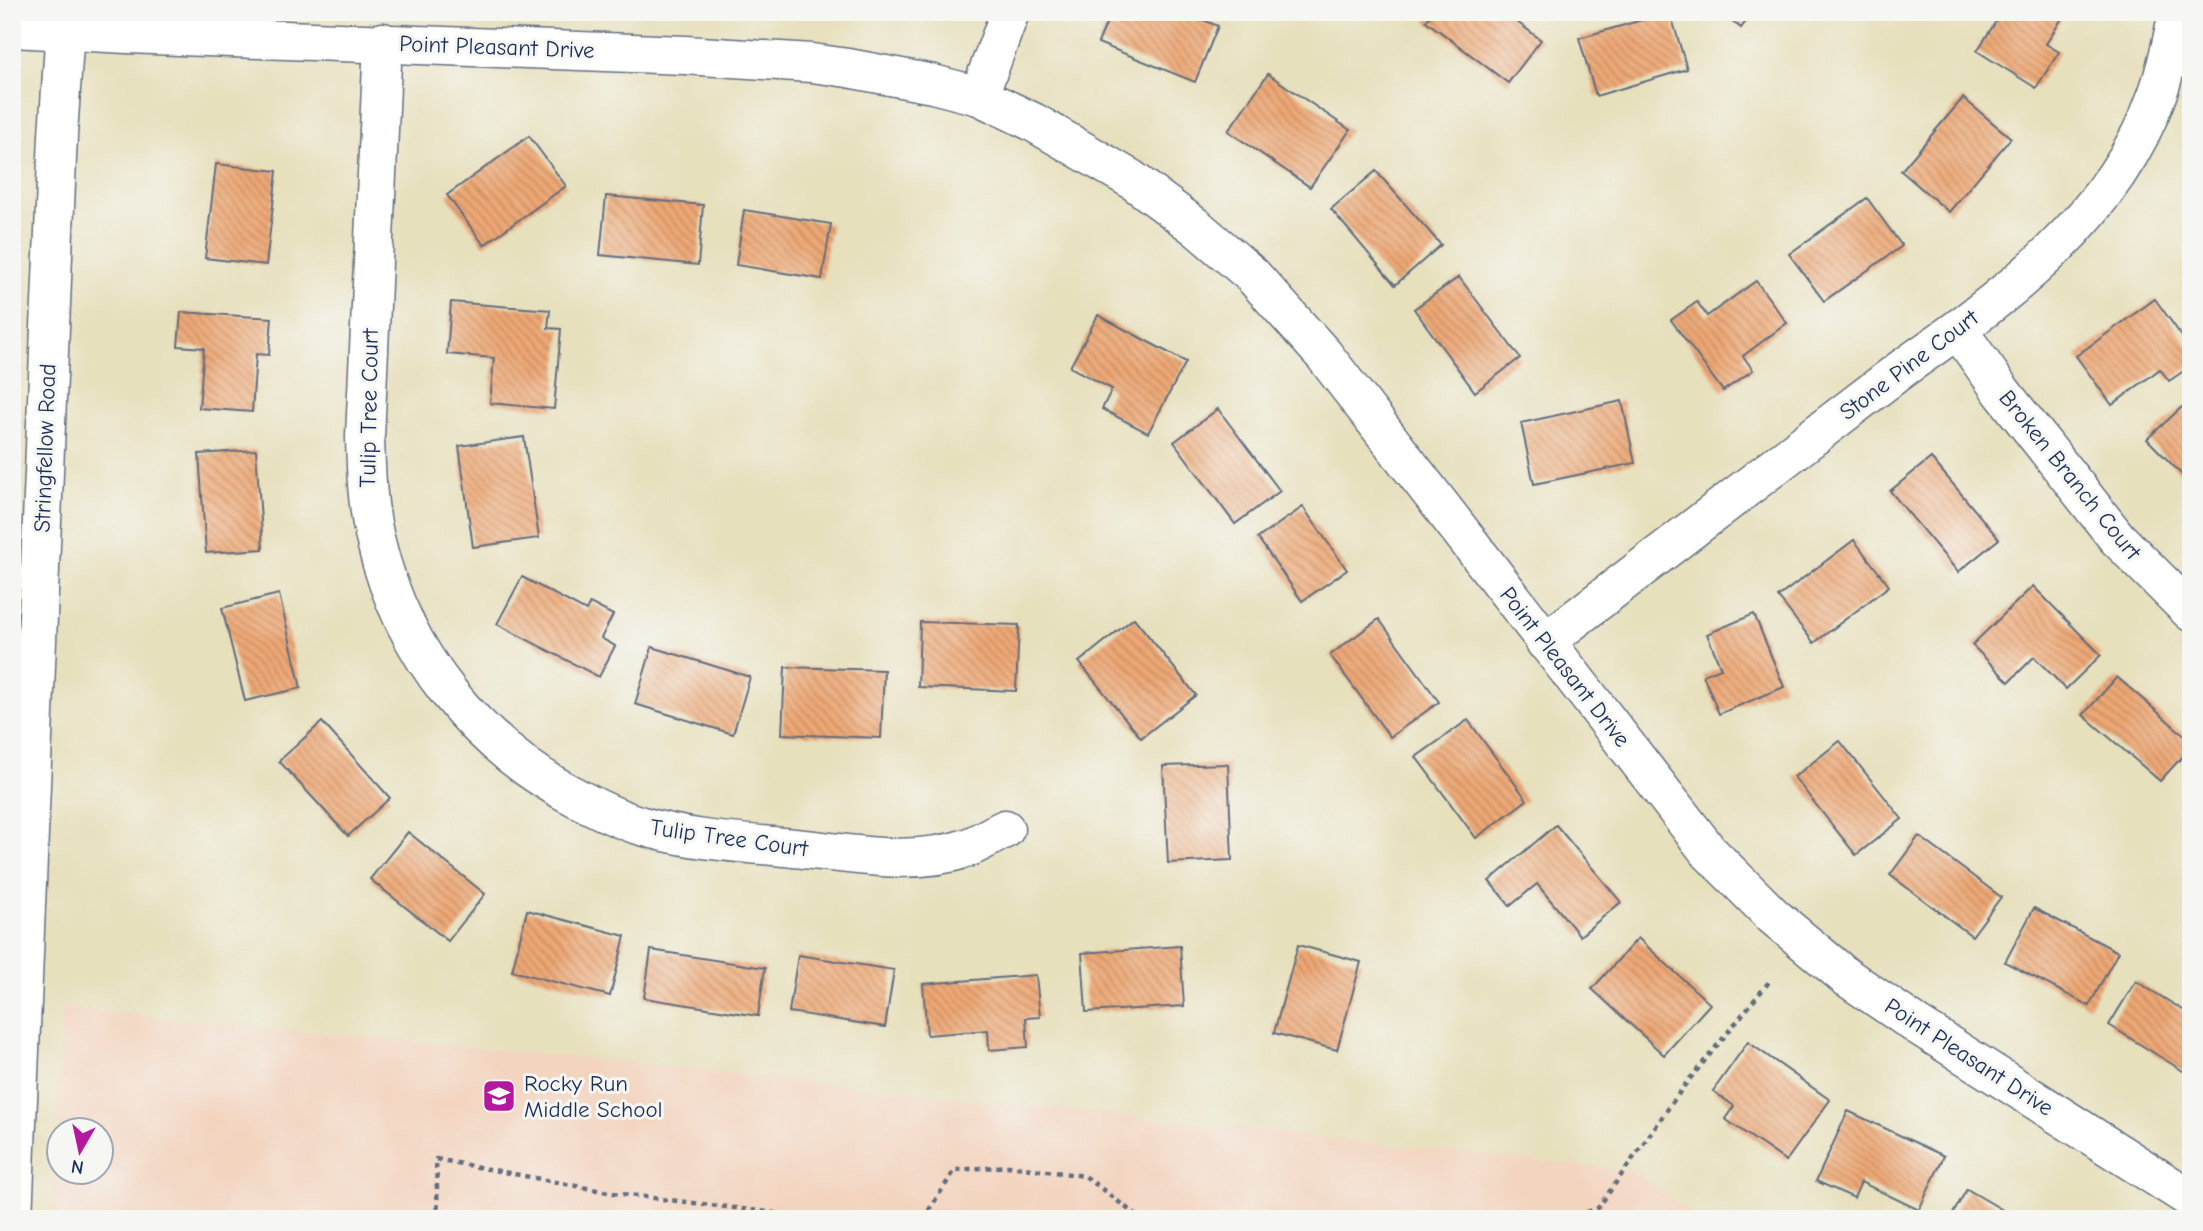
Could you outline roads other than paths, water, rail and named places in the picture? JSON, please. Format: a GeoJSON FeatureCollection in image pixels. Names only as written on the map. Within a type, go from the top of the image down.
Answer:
{"type":"FeatureCollection","features":[{"type":"Feature","properties":{"kind":"street"},"geometry":{"type":"LineString","coordinates":[[979,96],[1010,12]]}},
{"type":"Feature","properties":{"kind":"street","name":"Stone Pine Court"},"geometry":{"type":"LineString","coordinates":[[1545,642],[1903,368],[1958,330],[2044,259],[2094,206],[2118,173],[2141,132],[2157,96],[2178,12]]}},
{"type":"Feature","properties":{"kind":"street","name":"Point Pleasant Drive"},"geometry":{"type":"LineString","coordinates":[[12,27],[65,22],[383,42],[685,55],[812,64],[860,70],[979,96],[1033,122],[1131,179],[1196,227],[1252,275],[1324,355],[1709,852],[1773,916],[1845,976],[1902,1015],[2191,1199]]}},
{"type":"Feature","properties":{"kind":"street","name":"Stringfellow Road"},"geometry":{"type":"LineString","coordinates":[[13,1219],[65,22]]}},
{"type":"Feature","properties":{"kind":"street","name":"Tulip Tree Court"},"geometry":{"type":"LineString","coordinates":[[383,42],[365,437],[366,490],[376,542],[394,599],[417,647],[451,697],[497,745],[550,785],[608,815],[672,834],[716,841],[912,858],[967,848],[1005,829]]}},
{"type":"Feature","properties":{"kind":"street","name":"Broken Branch Court"},"geometry":{"type":"LineString","coordinates":[[1958,330],[2002,392],[2117,538],[2191,612]]}},
{"type":"Feature","properties":{"kind":"place","name":"Rocky Run Middle School"},"geometry":{"type":"Point","coordinates":[499,1096]}}]}
